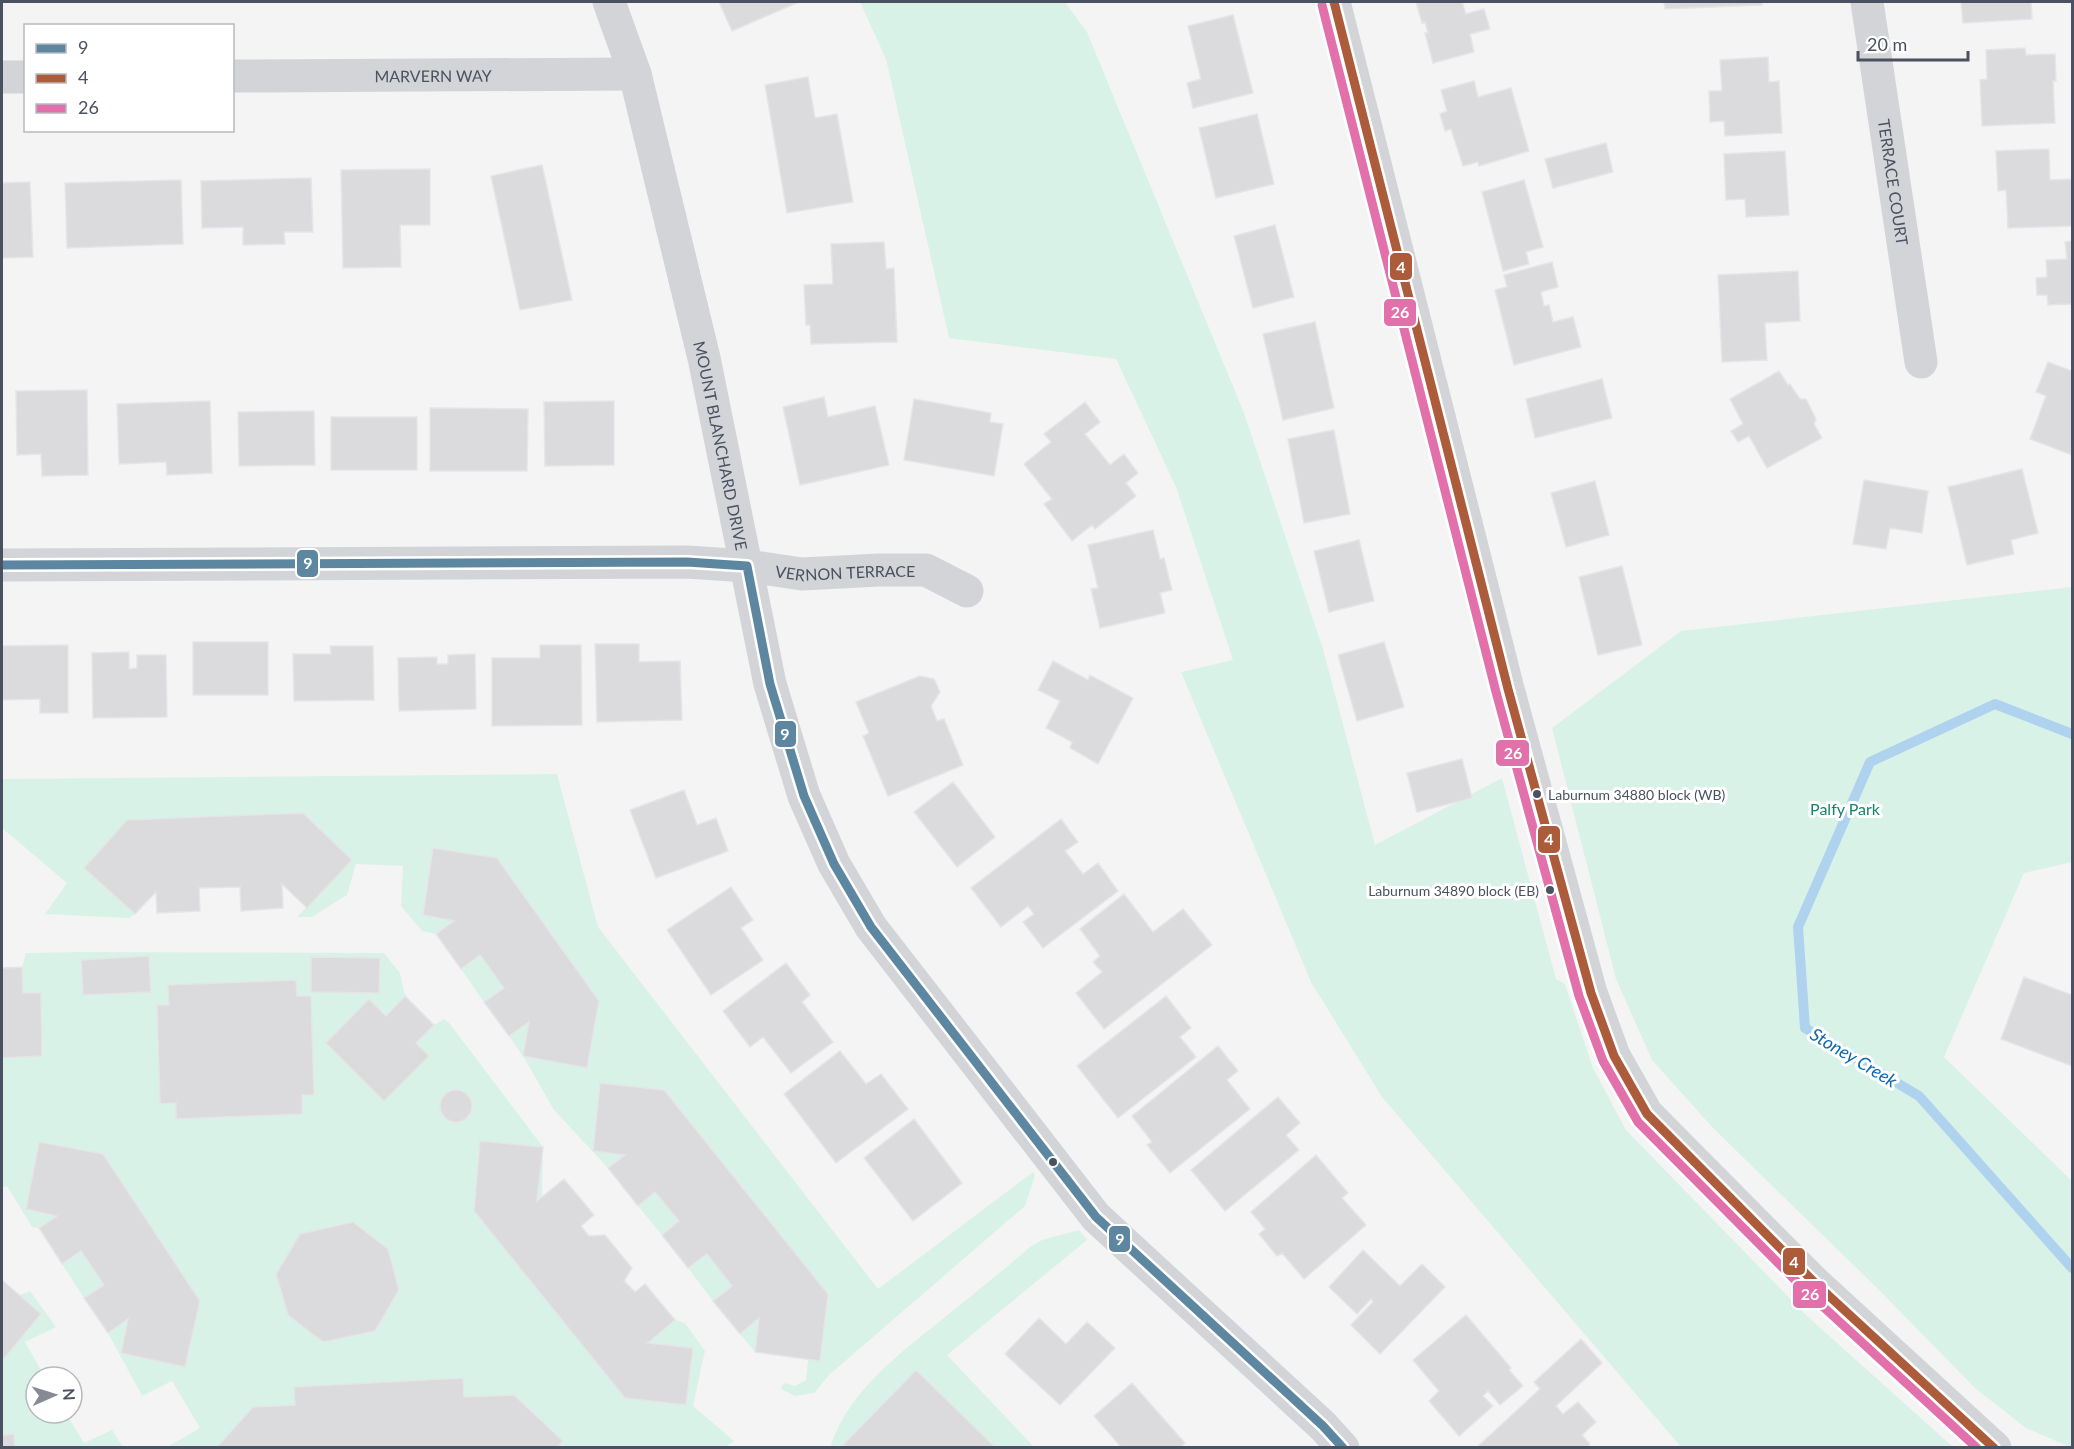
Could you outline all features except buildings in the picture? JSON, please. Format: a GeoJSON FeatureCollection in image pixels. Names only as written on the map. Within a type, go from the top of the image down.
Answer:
{"type":"FeatureCollection","features":[{"type":"Feature","properties":{"kind":"street","name":"MOUNT BLANCHARD DRIVE"},"geometry":{"type":"LineString","coordinates":[[609,2],[635,74],[704,358],[770,684],[804,796],[834,864],[871,927],[1096,1217],[1323,1426],[1343,1448]]}},
{"type":"Feature","properties":{"kind":"street"},"geometry":{"type":"LineString","coordinates":[[1334,2],[1508,689],[1592,993],[1614,1056],[1647,1114],[1815,1283],[1995,1448]]}},
{"type":"Feature","properties":{"kind":"street","name":"TERRACE COURT"},"geometry":{"type":"LineString","coordinates":[[1867,2],[1921,362]]}},
{"type":"Feature","properties":{"kind":"street","name":"MARVERN WAY"},"geometry":{"type":"LineString","coordinates":[[234,76],[635,74]]}},
{"type":"Feature","properties":{"kind":"street"},"geometry":{"type":"LineString","coordinates":[[2,77],[24,77]]}},
{"type":"Feature","properties":{"kind":"street","name":"VERNON TERRACE"},"geometry":{"type":"LineString","coordinates":[[2,565],[687,562],[747,566],[802,574],[926,570],[967,591]]}},
{"type":"Feature","properties":{"kind":"green space"},"geometry":{"type":"Polygon","coordinates":[[[860,2],[1065,2],[1087,32],[1244,413],[1323,649],[1375,845],[1502,778],[1556,979],[1565,984],[1593,1068],[1626,1130],[1807,1316],[1953,1447],[1681,1447],[1382,1097],[1311,982],[1181,672],[1233,660],[1176,487],[1116,359],[949,338],[886,59],[860,2]]]}},
{"type":"Feature","properties":{"kind":"green space","name":"Palfy Park"},"geometry":{"type":"Polygon","coordinates":[[[2072,587],[2072,862],[2024,873],[1944,1057],[2072,1181],[2072,1448],[2026,1428],[1975,1388],[1878,1289],[1713,1128],[1652,1060],[1616,979],[1552,728],[1681,631],[2072,587]]]}},
{"type":"Feature","properties":{"kind":"green space"},"geometry":{"type":"Polygon","coordinates":[[[557,774],[598,927],[878,1289],[1033,1172],[1035,1175],[1025,1206],[829,1375],[814,1393],[795,1396],[781,1389],[784,1383],[795,1386],[806,1380],[808,1360],[755,1352],[740,1334],[732,1286],[713,1301],[688,1268],[706,1254],[679,1221],[662,1235],[638,1206],[655,1192],[608,1168],[554,1110],[509,1036],[528,1022],[484,1002],[461,969],[480,955],[454,921],[436,934],[422,931],[401,906],[403,866],[356,864],[347,895],[312,917],[297,917],[352,860],[303,813],[127,820],[84,868],[135,914],[129,918],[45,914],[67,883],[2,828],[2,779],[557,774]]]}},
{"type":"Feature","properties":{"kind":"green space"},"geometry":{"type":"Polygon","coordinates":[[[26,953],[384,953],[400,973],[405,996],[434,1025],[444,1019],[450,1024],[543,1147],[542,1197],[581,1226],[635,1292],[675,1320],[685,1323],[705,1351],[693,1406],[734,1441],[724,1448],[170,1447],[200,1428],[172,1381],[142,1396],[108,1333],[128,1319],[84,1298],[62,1264],[81,1250],[39,1228],[32,1227],[7,1186],[2,1188],[2,968],[22,967],[26,953]]]}},
{"type":"Feature","properties":{"kind":"green space"},"geometry":{"type":"Polygon","coordinates":[[[1079,1230],[1087,1240],[947,1355],[1034,1447],[833,1448],[831,1445],[839,1425],[850,1407],[895,1358],[1030,1247],[1042,1240],[1079,1230]]]}},
{"type":"Feature","properties":{"kind":"green space"},"geometry":{"type":"Polygon","coordinates":[[[30,1291],[56,1327],[25,1342],[38,1365],[24,1365],[24,1425],[73,1425],[84,1443],[112,1430],[123,1447],[2,1447],[2,1296],[20,1295],[30,1291]]]}},
{"type":"Feature","properties":{"kind":"waterway","name":"Stoney Creek"},"geometry":{"type":"LineString","coordinates":[[2072,734],[1995,704],[1870,762],[1798,927],[1805,1028],[1919,1096],[2072,1268]]}},
{"type":"Feature","properties":{"kind":"transit line","name":"4"},"geometry":{"type":"LineString","coordinates":[[1334,2],[1508,689],[1591,993],[1614,1056],[1647,1114],[1815,1283],[1994,1448]]}},
{"type":"Feature","properties":{"kind":"transit line","name":"26"},"geometry":{"type":"LineString","coordinates":[[1322,5],[1496,692],[1579,996],[1603,1061],[1638,1122],[1806,1291],[1977,1448]]}},
{"type":"Feature","properties":{"kind":"transit line","name":"9"},"geometry":{"type":"LineString","coordinates":[[2,565],[687,562],[747,566],[770,684],[804,796],[834,864],[871,927],[1096,1217],[1323,1426],[1343,1448]]}},
{"type":"Feature","properties":{"kind":"place","name":"Laburnum 34880 block (WB)"},"geometry":{"type":"Point","coordinates":[1537,794]}},
{"type":"Feature","properties":{"kind":"place","name":"Laburnum 34890 block (EB)"},"geometry":{"type":"Point","coordinates":[1550,890]}}]}
